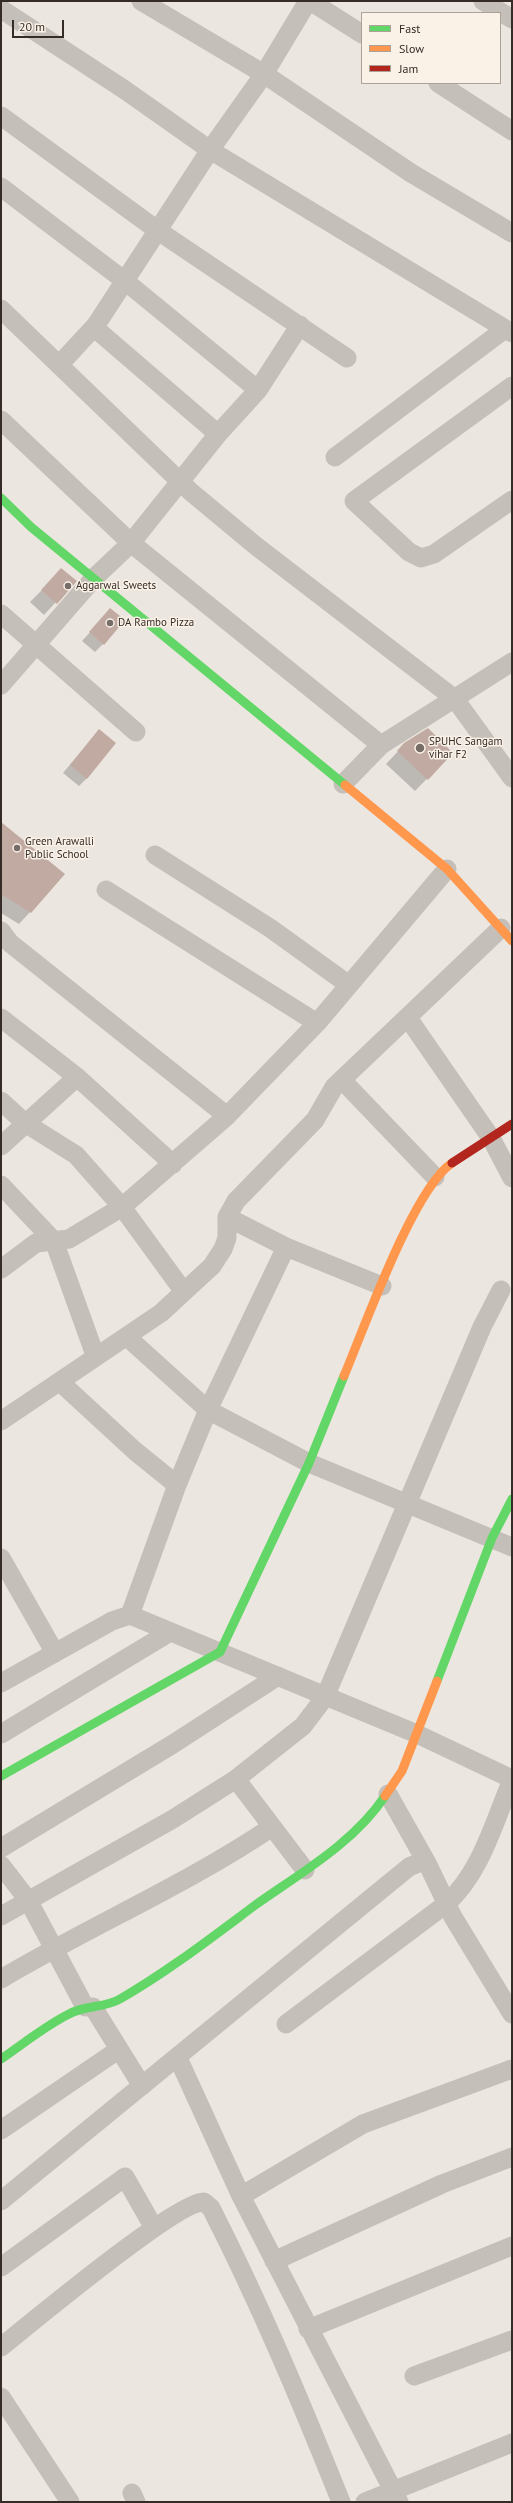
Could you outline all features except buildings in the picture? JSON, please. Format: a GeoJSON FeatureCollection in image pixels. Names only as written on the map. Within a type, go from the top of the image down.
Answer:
{"type":"FeatureCollection","features":[{"type":"Feature","properties":{"kind":"street"},"geometry":{"type":"LineString","coordinates":[[141,1],[264,74],[411,173],[512,233]]}},
{"type":"Feature","properties":{"kind":"street"},"geometry":{"type":"LineString","coordinates":[[59,365],[96,325],[210,150],[264,74],[309,1],[361,33]]}},
{"type":"Feature","properties":{"kind":"street"},"geometry":{"type":"LineString","coordinates":[[483,1],[501,12]]}},
{"type":"Feature","properties":{"kind":"street"},"geometry":{"type":"LineString","coordinates":[[1,9],[125,90],[210,150],[508,331],[335,457]]}},
{"type":"Feature","properties":{"kind":"street"},"geometry":{"type":"LineString","coordinates":[[501,12],[512,19]]}},
{"type":"Feature","properties":{"kind":"street"},"geometry":{"type":"LineString","coordinates":[[440,84],[512,131]]}},
{"type":"Feature","properties":{"kind":"street"},"geometry":{"type":"LineString","coordinates":[[1,116],[157,230],[347,358]]}},
{"type":"Feature","properties":{"kind":"street"},"geometry":{"type":"LineString","coordinates":[[1,186],[126,281],[258,390]]}},
{"type":"Feature","properties":{"kind":"street"},"geometry":{"type":"LineString","coordinates":[[1,309],[180,482],[256,546],[455,699],[512,778]]}},
{"type":"Feature","properties":{"kind":"street"},"geometry":{"type":"LineString","coordinates":[[96,325],[97,330],[218,434]]}},
{"type":"Feature","properties":{"kind":"street"},"geometry":{"type":"LineString","coordinates":[[1,685],[94,578],[131,543],[218,434],[258,390],[300,325]]}},
{"type":"Feature","properties":{"kind":"street"},"geometry":{"type":"LineString","coordinates":[[512,386],[354,502],[409,552],[421,558],[434,554],[512,500]]}},
{"type":"Feature","properties":{"kind":"street"},"geometry":{"type":"LineString","coordinates":[[1,420],[131,543],[381,745]]}},
{"type":"Feature","properties":{"kind":"street"},"geometry":{"type":"LineString","coordinates":[[1,498],[31,527],[447,869],[509,936],[408,1018],[334,1087],[315,1120],[236,1201],[227,1217],[227,1238],[224,1249],[212,1266],[161,1313],[127,1337],[95,1355],[60,1382],[1,1421]]}},
{"type":"Feature","properties":{"kind":"street"},"geometry":{"type":"LineString","coordinates":[[1,614],[136,732]]}},
{"type":"Feature","properties":{"kind":"street"},"geometry":{"type":"LineString","coordinates":[[343,784],[381,745],[512,662]]}},
{"type":"Feature","properties":{"kind":"street"},"geometry":{"type":"LineString","coordinates":[[155,855],[270,928],[349,985]]}},
{"type":"Feature","properties":{"kind":"street"},"geometry":{"type":"LineString","coordinates":[[1,1269],[36,1243],[69,1239],[122,1207],[227,1116],[317,1023],[447,869]]}},
{"type":"Feature","properties":{"kind":"street"},"geometry":{"type":"LineString","coordinates":[[106,890],[317,1023]]}},
{"type":"Feature","properties":{"kind":"street"},"geometry":{"type":"LineString","coordinates":[[1,931],[10,943],[227,1116]]}},
{"type":"Feature","properties":{"kind":"street"},"geometry":{"type":"LineString","coordinates":[[1,1018],[77,1077],[173,1164]]}},
{"type":"Feature","properties":{"kind":"street"},"geometry":{"type":"LineString","coordinates":[[408,1018],[491,1138],[512,1178]]}},
{"type":"Feature","properties":{"kind":"street"},"geometry":{"type":"LineString","coordinates":[[1,1146],[77,1077]]}},
{"type":"Feature","properties":{"kind":"street"},"geometry":{"type":"LineString","coordinates":[[342,1080],[435,1177]]}},
{"type":"Feature","properties":{"kind":"street"},"geometry":{"type":"LineString","coordinates":[[1,1101],[25,1123],[76,1155],[122,1207],[184,1292]]}},
{"type":"Feature","properties":{"kind":"street"},"geometry":{"type":"LineString","coordinates":[[1,1776],[220,1652],[309,1463],[390,1264],[435,1177],[446,1167],[512,1124]]}},
{"type":"Feature","properties":{"kind":"street"},"geometry":{"type":"LineString","coordinates":[[1,1185],[54,1241],[95,1355]]}},
{"type":"Feature","properties":{"kind":"street"},"geometry":{"type":"LineString","coordinates":[[227,1217],[286,1247],[382,1286]]}},
{"type":"Feature","properties":{"kind":"street"},"geometry":{"type":"LineString","coordinates":[[130,1615],[177,1485],[208,1410],[286,1247]]}},
{"type":"Feature","properties":{"kind":"street"},"geometry":{"type":"LineString","coordinates":[[1,1916],[173,1819],[236,1779],[303,1726],[325,1697],[482,1327],[501,1290]]}},
{"type":"Feature","properties":{"kind":"street"},"geometry":{"type":"LineString","coordinates":[[127,1337],[208,1410],[309,1463],[512,1547]]}},
{"type":"Feature","properties":{"kind":"street"},"geometry":{"type":"LineString","coordinates":[[60,1382],[135,1451],[177,1485]]}},
{"type":"Feature","properties":{"kind":"street"},"geometry":{"type":"LineString","coordinates":[[1,2059],[68,2014],[119,2000],[170,1967],[305,1870],[343,1841],[374,1813],[402,1771],[492,1538],[512,1499]]}},
{"type":"Feature","properties":{"kind":"street"},"geometry":{"type":"LineString","coordinates":[[1,1558],[55,1653]]}},
{"type":"Feature","properties":{"kind":"street"},"geometry":{"type":"LineString","coordinates":[[1,1683],[112,1621],[130,1615],[417,1734],[512,1779],[466,1882],[446,1904],[286,2024]]}},
{"type":"Feature","properties":{"kind":"street"},"geometry":{"type":"LineString","coordinates":[[1,1734],[170,1632]]}},
{"type":"Feature","properties":{"kind":"street"},"geometry":{"type":"LineString","coordinates":[[1,1848],[173,1744],[278,1676]]}},
{"type":"Feature","properties":{"kind":"street"},"geometry":{"type":"LineString","coordinates":[[236,1779],[305,1870]]}},
{"type":"Feature","properties":{"kind":"street"},"geometry":{"type":"LineString","coordinates":[[388,1794],[425,1860],[446,1904],[512,2014]]}},
{"type":"Feature","properties":{"kind":"street"},"geometry":{"type":"LineString","coordinates":[[1,1979],[54,1948],[203,1871],[272,1827]]}},
{"type":"Feature","properties":{"kind":"street"},"geometry":{"type":"LineString","coordinates":[[1,2201],[178,2058],[409,1867],[425,1860]]}},
{"type":"Feature","properties":{"kind":"street"},"geometry":{"type":"LineString","coordinates":[[1,1865],[28,1900],[89,2007],[142,2086]]}},
{"type":"Feature","properties":{"kind":"street"},"geometry":{"type":"LineString","coordinates":[[1,2130],[118,2050]]}},
{"type":"Feature","properties":{"kind":"street"},"geometry":{"type":"LineString","coordinates":[[178,2058],[241,2196],[308,2329],[396,2496]]}},
{"type":"Feature","properties":{"kind":"street"},"geometry":{"type":"LineString","coordinates":[[241,2196],[363,2124],[512,2069]]}},
{"type":"Feature","properties":{"kind":"street"},"geometry":{"type":"LineString","coordinates":[[274,2261],[442,2184],[512,2157]]}},
{"type":"Feature","properties":{"kind":"street"},"geometry":{"type":"LineString","coordinates":[[1,2267],[125,2177],[154,2228]]}},
{"type":"Feature","properties":{"kind":"street"},"geometry":{"type":"LineString","coordinates":[[1,2347],[154,2228],[195,2203],[204,2202],[212,2208],[246,2275],[296,2389],[340,2502]]}},
{"type":"Feature","properties":{"kind":"street"},"geometry":{"type":"LineString","coordinates":[[308,2329],[512,2246]]}},
{"type":"Feature","properties":{"kind":"street"},"geometry":{"type":"LineString","coordinates":[[414,2376],[512,2340]]}},
{"type":"Feature","properties":{"kind":"street"},"geometry":{"type":"LineString","coordinates":[[1,2397],[70,2502]]}},
{"type":"Feature","properties":{"kind":"street"},"geometry":{"type":"LineString","coordinates":[[365,2502],[396,2496],[512,2443]]}},
{"type":"Feature","properties":{"kind":"traffic: fast"},"geometry":{"type":"LineString","coordinates":[[1,498],[31,527],[345,785]]}},
{"type":"Feature","properties":{"kind":"traffic: fast"},"geometry":{"type":"LineString","coordinates":[[1,1776],[220,1652],[309,1463],[344,1376]]}},
{"type":"Feature","properties":{"kind":"traffic: fast"},"geometry":{"type":"LineString","coordinates":[[437,1681],[492,1538],[512,1499]]}},
{"type":"Feature","properties":{"kind":"traffic: fast"},"geometry":{"type":"LineString","coordinates":[[1,2059],[60,2019],[75,2011],[114,2002],[172,1966],[254,1906],[325,1857],[358,1829],[385,1796]]}},
{"type":"Feature","properties":{"kind":"traffic: slow"},"geometry":{"type":"LineString","coordinates":[[345,785],[447,869],[512,941]]}},
{"type":"Feature","properties":{"kind":"traffic: slow"},"geometry":{"type":"LineString","coordinates":[[344,1376],[406,1229],[421,1201],[437,1178],[452,1163]]}},
{"type":"Feature","properties":{"kind":"traffic: slow"},"geometry":{"type":"LineString","coordinates":[[385,1796],[402,1771],[437,1681]]}},
{"type":"Feature","properties":{"kind":"traffic: jam"},"geometry":{"type":"LineString","coordinates":[[452,1163],[512,1124]]}},
{"type":"Feature","properties":{"kind":"place","name":"Aggarwal Sweets"},"geometry":{"type":"Point","coordinates":[68,586]}},
{"type":"Feature","properties":{"kind":"place","name":"DA Rambo Pizza"},"geometry":{"type":"Point","coordinates":[110,623]}},
{"type":"Feature","properties":{"kind":"place","name":"SPUHC Sangam vihar F2"},"geometry":{"type":"Point","coordinates":[420,748]}},
{"type":"Feature","properties":{"kind":"place","name":"Green Arawalli Public School"},"geometry":{"type":"Point","coordinates":[17,848]}}]}
